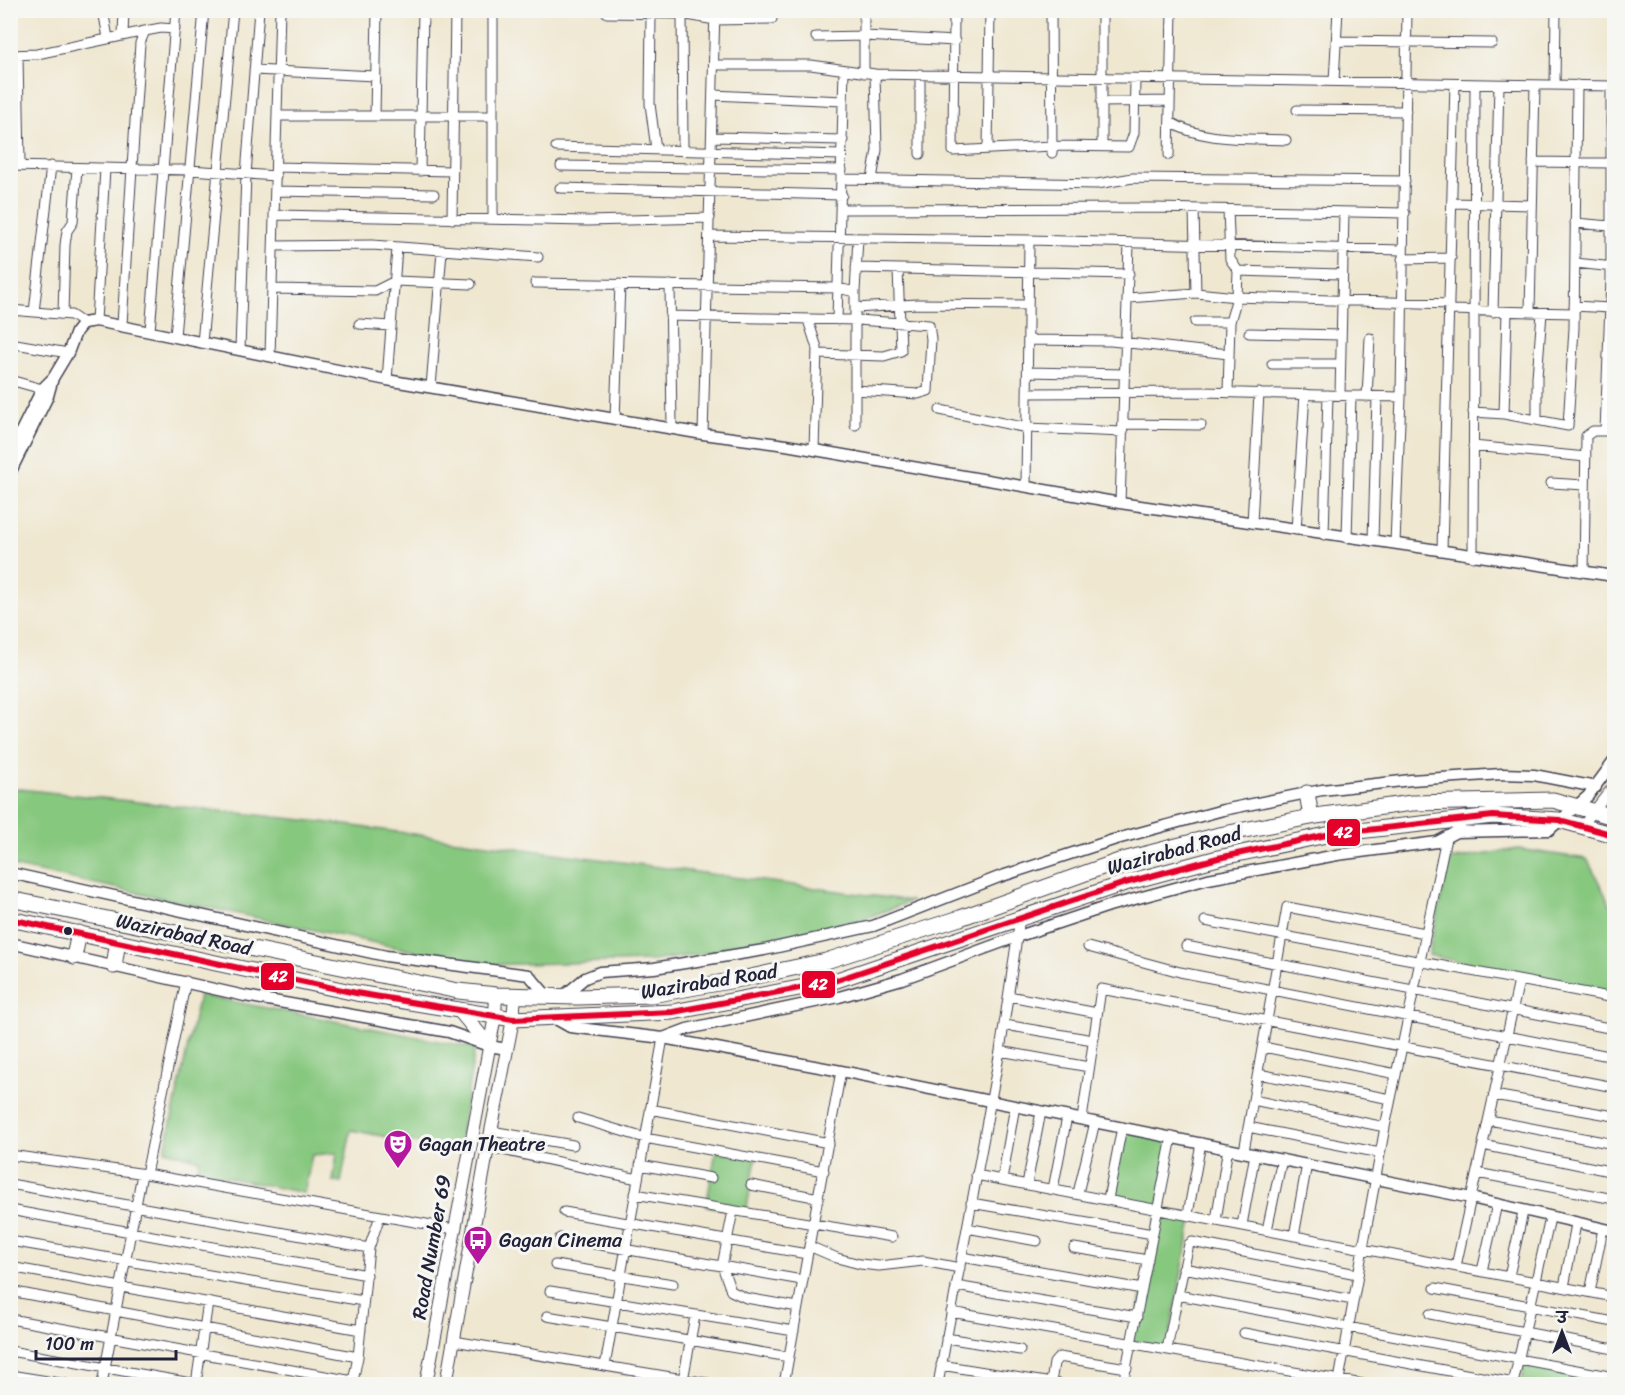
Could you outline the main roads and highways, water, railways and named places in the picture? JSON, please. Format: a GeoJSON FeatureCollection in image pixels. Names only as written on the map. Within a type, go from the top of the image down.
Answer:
{"type":"FeatureCollection","features":[{"type":"Feature","properties":{"kind":"highway"},"geometry":{"type":"LineString","coordinates":[[1307,793],[1311,817]]}},
{"type":"Feature","properties":{"kind":"highway"},"geometry":{"type":"LineString","coordinates":[[1463,823],[1472,800]]}},
{"type":"Feature","properties":{"kind":"highway","name":"Wazirabad Road"},"geometry":{"type":"LineString","coordinates":[[10,899],[392,978],[496,995],[554,997],[651,994],[826,961],[960,918],[1119,861],[1220,835],[1311,817],[1412,803],[1552,800],[1579,805],[1614,817]]}},
{"type":"Feature","properties":{"kind":"highway","name":"Wazirabad Road"},"geometry":{"type":"LineString","coordinates":[[10,919],[356,993],[513,1019],[673,1012],[831,982],[1125,883],[1218,858],[1331,834],[1463,823],[1504,816],[1560,820],[1614,835]]}},
{"type":"Feature","properties":{"kind":"highway"},"geometry":{"type":"LineString","coordinates":[[74,957],[79,933]]}},
{"type":"Feature","properties":{"kind":"highway"},"geometry":{"type":"LineString","coordinates":[[114,966],[118,941]]}},
{"type":"Feature","properties":{"kind":"main road","name":"Road Number 69"},"geometry":{"type":"LineString","coordinates":[[426,1384],[495,1016],[496,995]]}},
{"type":"Feature","properties":{"kind":"main road","name":"Road Number 69"},"geometry":{"type":"LineString","coordinates":[[446,1384],[513,1019],[515,996]]}},
{"type":"Feature","properties":{"kind":"main road"},"geometry":{"type":"LineString","coordinates":[[460,1011],[489,1046]]}},
{"type":"Feature","properties":{"kind":"place","name":"Gagan Theatre"},"geometry":{"type":"Point","coordinates":[398,1170]}},
{"type":"Feature","properties":{"kind":"place","name":"Gagan Cinema"},"geometry":{"type":"Point","coordinates":[478,1266]}}]}
